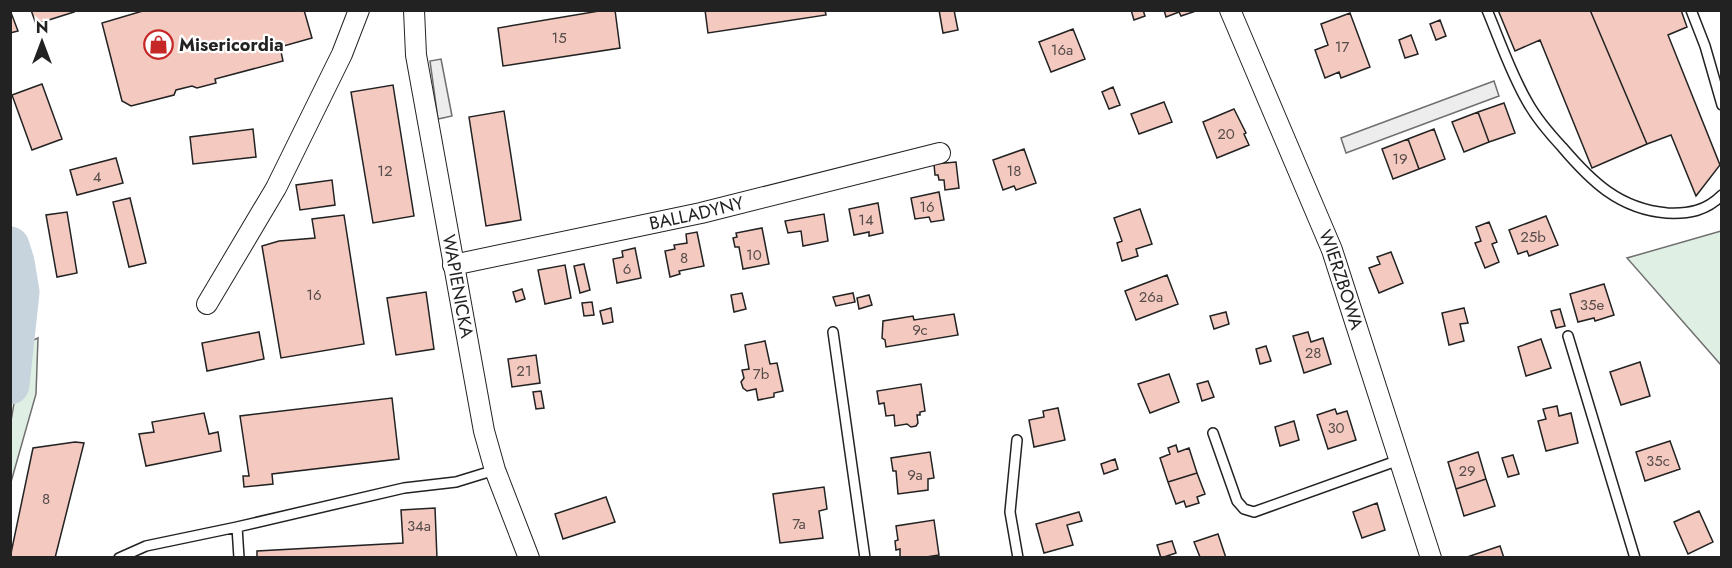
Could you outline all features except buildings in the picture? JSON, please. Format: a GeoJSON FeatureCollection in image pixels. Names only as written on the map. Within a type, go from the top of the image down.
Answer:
{"type":"FeatureCollection","features":[{"type":"Feature","properties":{"kind":"street"},"geometry":{"type":"LineString","coordinates":[[207,304],[276,188],[342,54],[359,10]]}},
{"type":"Feature","properties":{"kind":"street","name":"WAPIENICKA"},"geometry":{"type":"LineString","coordinates":[[414,10],[416,55],[484,431],[495,470],[529,558]]}},
{"type":"Feature","properties":{"kind":"street","name":"WIERZBOWA"},"geometry":{"type":"LineString","coordinates":[[1230,10],[1332,250],[1431,558]]}},
{"type":"Feature","properties":{"kind":"street","name":"BALLADYNY"},"geometry":{"type":"LineString","coordinates":[[453,265],[701,213],[939,153]]}},
{"type":"Feature","properties":{"kind":"lane"},"geometry":{"type":"LineString","coordinates":[[1487,10],[1528,104],[1586,175],[1618,199],[1639,208],[1659,212],[1682,214],[1699,211],[1722,195]]}},
{"type":"Feature","properties":{"kind":"lane"},"geometry":{"type":"LineString","coordinates":[[1691,10],[1705,46],[1722,105]]}},
{"type":"Feature","properties":{"kind":"lane"},"geometry":{"type":"LineString","coordinates":[[833,332],[865,558]]}},
{"type":"Feature","properties":{"kind":"lane"},"geometry":{"type":"LineString","coordinates":[[1568,336],[1635,558]]}},
{"type":"Feature","properties":{"kind":"lane"},"geometry":{"type":"LineString","coordinates":[[1213,433],[1237,501],[1244,509],[1254,512],[1400,460]]}},
{"type":"Feature","properties":{"kind":"lane"},"geometry":{"type":"LineString","coordinates":[[1017,440],[1010,512],[1018,558]]}},
{"type":"Feature","properties":{"kind":"lane"},"geometry":{"type":"LineString","coordinates":[[118,558],[146,546],[404,488],[456,482],[495,470]]}},
{"type":"Feature","properties":{"kind":"lane"},"geometry":{"type":"LineString","coordinates":[[237,527],[239,558]]}},
{"type":"Feature","properties":{"kind":"green space"},"geometry":{"type":"Polygon","coordinates":[[[1722,231],[1721,365],[1627,258],[1722,231]]]}},
{"type":"Feature","properties":{"kind":"green space"},"geometry":{"type":"Polygon","coordinates":[[[38,338],[36,394],[11,482],[11,421],[24,344],[38,338]]]}},
{"type":"Feature","properties":{"kind":"shaded area"},"geometry":{"type":"Polygon","coordinates":[[[441,59],[452,116],[438,119],[430,61],[441,59]]]}},
{"type":"Feature","properties":{"kind":"shaded area"},"geometry":{"type":"Polygon","coordinates":[[[1494,81],[1499,96],[1346,153],[1341,138],[1494,81]]]}},
{"type":"Feature","properties":{"kind":"waterway"},"geometry":{"type":"LineString","coordinates":[[10,246],[20,292],[10,385]]}},
{"type":"Feature","properties":{"kind":"place","name":"Misericordia"},"geometry":{"type":"Point","coordinates":[158,45]}}]}
